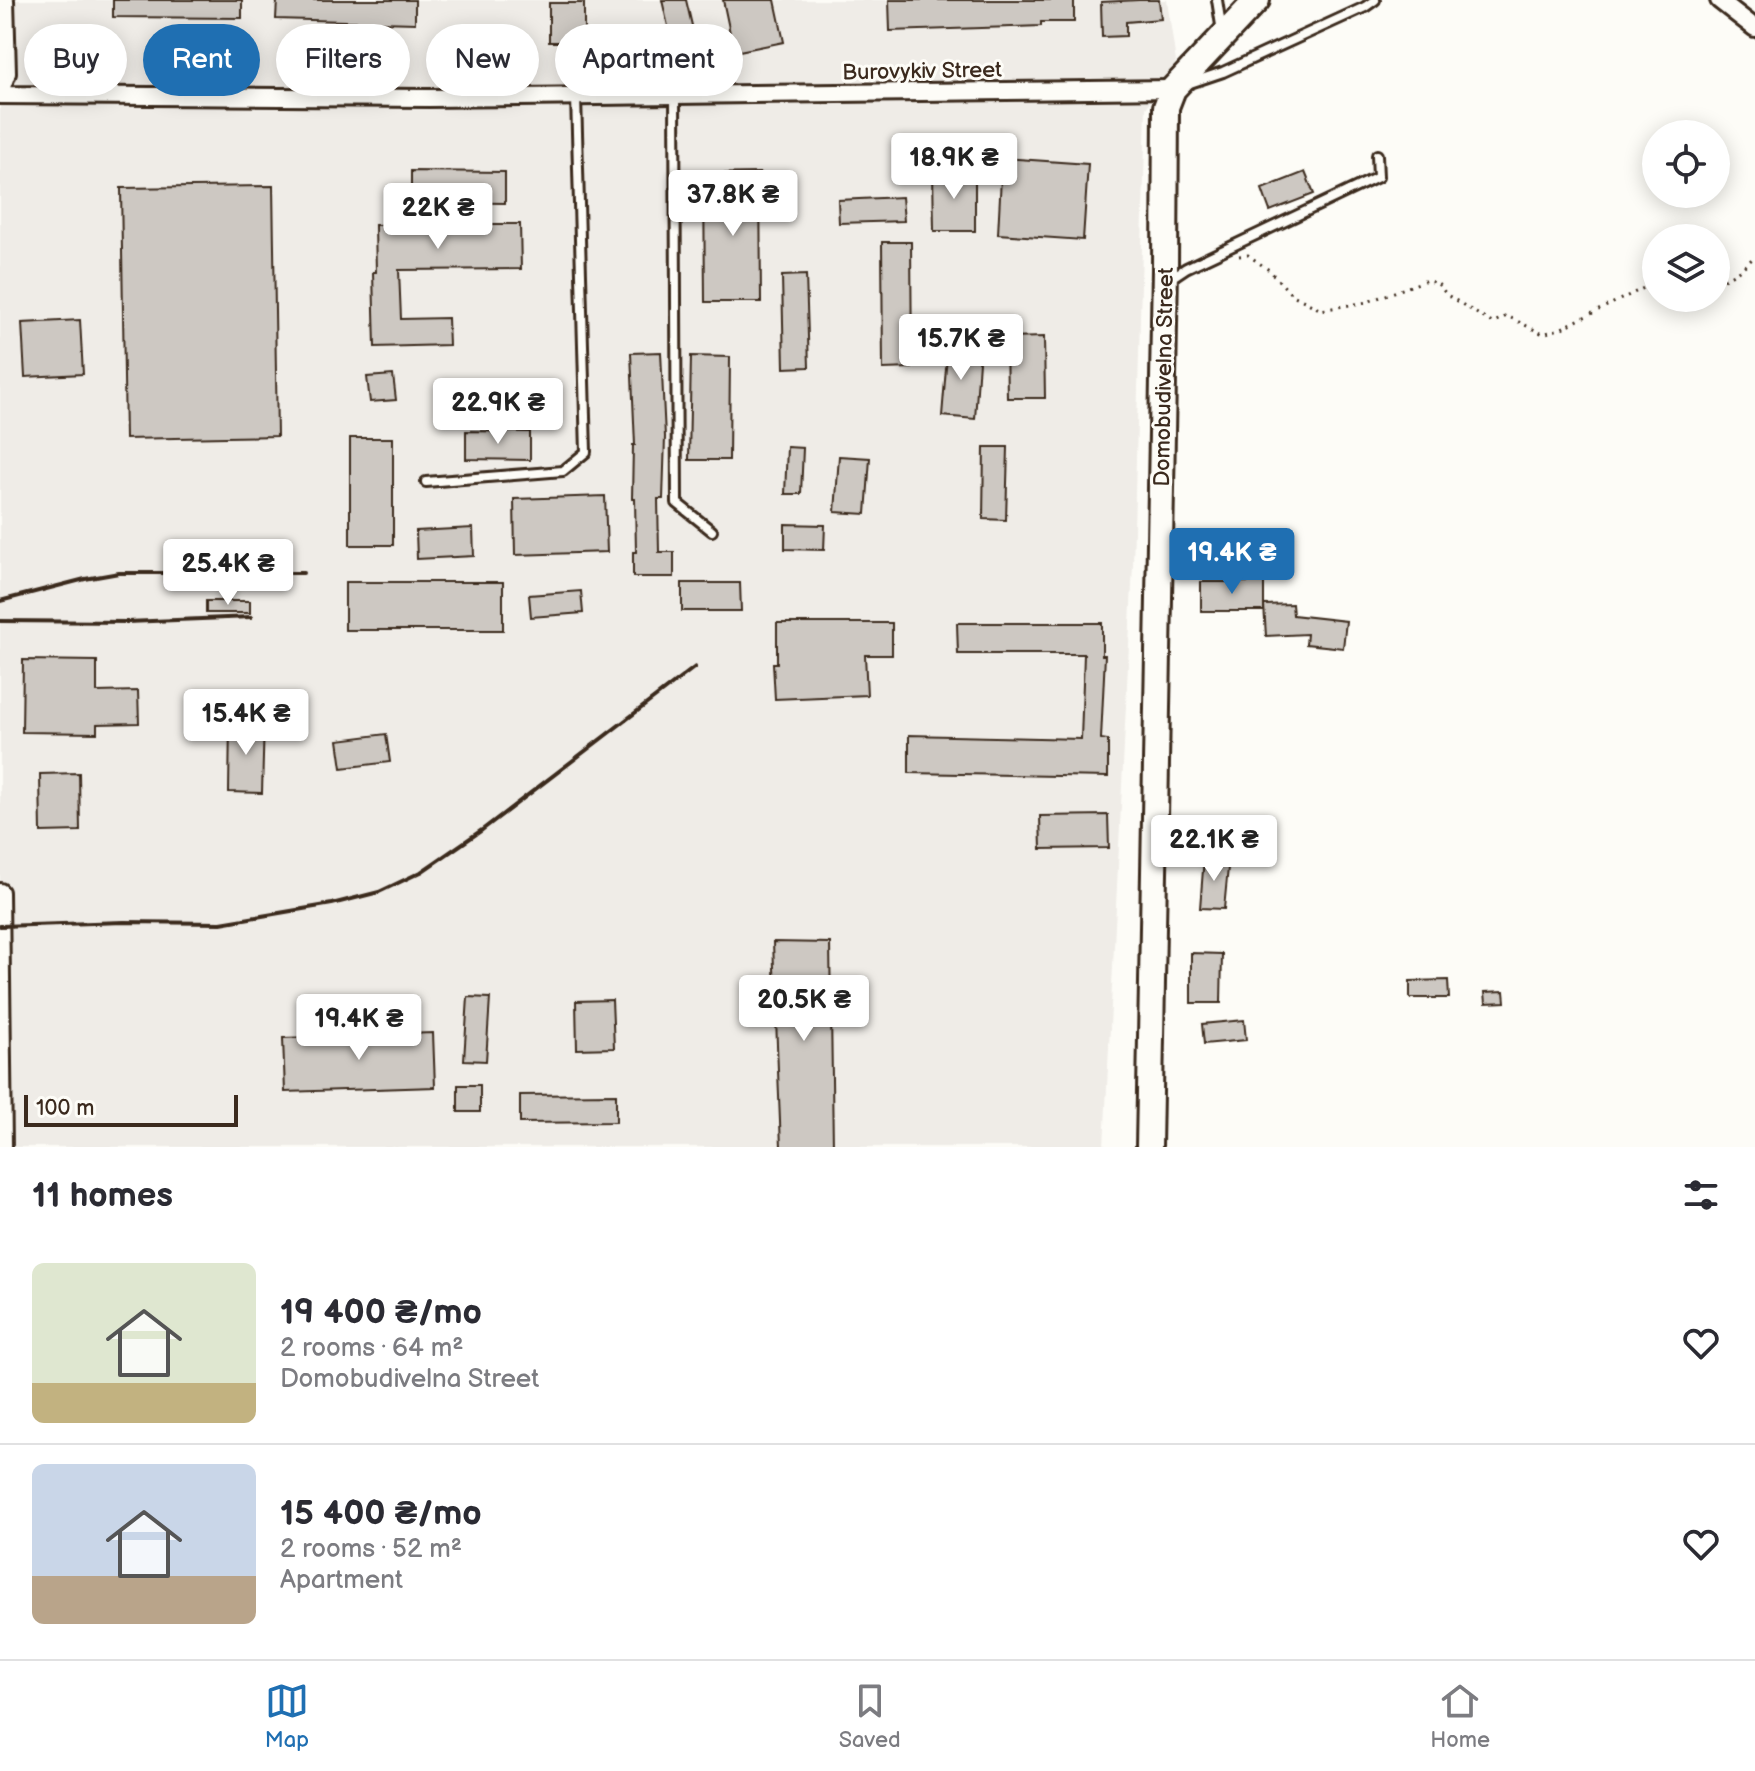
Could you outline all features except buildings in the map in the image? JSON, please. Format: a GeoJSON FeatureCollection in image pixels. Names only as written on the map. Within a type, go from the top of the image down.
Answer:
{"type":"FeatureCollection","features":[{"type":"Feature","properties":{"kind":"street"},"geometry":{"type":"LineString","coordinates":[[0,94],[7,73],[5,0]]}},
{"type":"Feature","properties":{"kind":"street"},"geometry":{"type":"LineString","coordinates":[[1173,89],[1257,0]]}},
{"type":"Feature","properties":{"kind":"street"},"geometry":{"type":"LineString","coordinates":[[1719,0],[1755,28]]}},
{"type":"Feature","properties":{"kind":"street","name":"Burovykiv Street"},"geometry":{"type":"LineString","coordinates":[[743,94],[1173,89]]}},
{"type":"Feature","properties":{"kind":"street","name":"Domobudivelna Street"},"geometry":{"type":"LineString","coordinates":[[1149,1147],[1164,133],[1166,107],[1173,89]]}},
{"type":"Feature","properties":{"kind":"street","name":"Burovykiv Street"},"geometry":{"type":"LineString","coordinates":[[0,94],[413,98],[576,96]]}},
{"type":"Feature","properties":{"kind":"street"},"geometry":{"type":"LineString","coordinates":[[0,892],[3,1147]]}},
{"type":"Feature","properties":{"kind":"lane"},"geometry":{"type":"LineString","coordinates":[[1217,0],[1222,37]]}},
{"type":"Feature","properties":{"kind":"lane"},"geometry":{"type":"LineString","coordinates":[[1173,89],[1223,72],[1375,0]]}},
{"type":"Feature","properties":{"kind":"lane"},"geometry":{"type":"LineString","coordinates":[[426,482],[563,471],[586,452],[576,96]]}},
{"type":"Feature","properties":{"kind":"lane"},"geometry":{"type":"LineString","coordinates":[[675,96],[677,503],[712,531]]}},
{"type":"Feature","properties":{"kind":"lane"},"geometry":{"type":"LineString","coordinates":[[1164,282],[1186,268],[1378,177],[1377,155]]}},
{"type":"Feature","properties":{"kind":"path"},"geometry":{"type":"LineString","coordinates":[[1235,257],[1248,255],[1269,270],[1291,294],[1321,310],[1367,302],[1427,280],[1438,284],[1447,295],[1492,323],[1507,316],[1543,334],[1562,328],[1642,289]]}},
{"type":"Feature","properties":{"kind":"path"},"geometry":{"type":"LineString","coordinates":[[1730,275],[1755,256]]}},
{"type":"Feature","properties":{"kind":"shaded area"},"geometry":{"type":"Polygon","coordinates":[[[0,0],[1167,0],[1176,62],[1146,108],[1133,565],[1104,1147],[0,1147],[0,0]]]}},
{"type":"Feature","properties":{"kind":"railway"},"geometry":{"type":"LineString","coordinates":[[0,601],[119,573],[303,573]]}},
{"type":"Feature","properties":{"kind":"railway"},"geometry":{"type":"LineString","coordinates":[[0,621],[127,622],[251,617]]}},
{"type":"Feature","properties":{"kind":"railway"},"geometry":{"type":"LineString","coordinates":[[0,926],[221,923],[332,904],[379,892],[421,872],[482,830],[695,667]]}}]}
